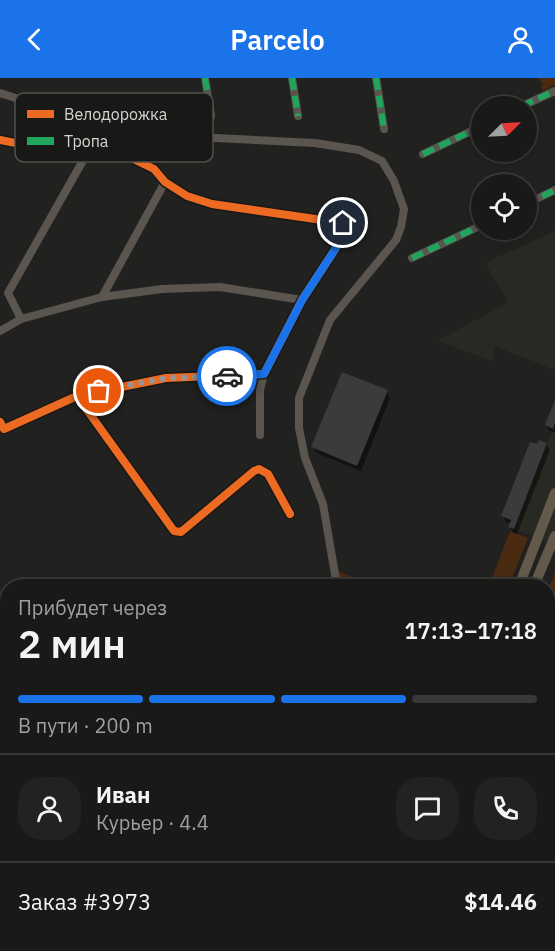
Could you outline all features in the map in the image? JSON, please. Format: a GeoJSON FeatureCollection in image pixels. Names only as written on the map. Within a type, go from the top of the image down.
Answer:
{"type":"FeatureCollection","features":[{"type":"Feature","properties":{"kind":"highway"},"geometry":{"type":"LineString","coordinates":[[522,579],[555,493]]}},
{"type":"Feature","properties":{"kind":"highway"},"geometry":{"type":"LineString","coordinates":[[537,579],[555,536]]}},
{"type":"Feature","properties":{"kind":"street"},"geometry":{"type":"LineString","coordinates":[[205,78],[207,93]]}},
{"type":"Feature","properties":{"kind":"street"},"geometry":{"type":"LineString","coordinates":[[292,78],[298,116]]}},
{"type":"Feature","properties":{"kind":"street"},"geometry":{"type":"LineString","coordinates":[[376,78],[384,129]]}},
{"type":"Feature","properties":{"kind":"street"},"geometry":{"type":"LineString","coordinates":[[537,99],[555,91]]}},
{"type":"Feature","properties":{"kind":"street"},"geometry":{"type":"LineString","coordinates":[[0,93],[15,98]]}},
{"type":"Feature","properties":{"kind":"street"},"geometry":{"type":"LineString","coordinates":[[423,154],[471,131]]}},
{"type":"Feature","properties":{"kind":"street"},"geometry":{"type":"LineString","coordinates":[[213,137],[315,143],[359,150],[382,161],[404,209],[396,240],[330,320],[299,398],[298,428],[305,459],[323,504],[336,579]]}},
{"type":"Feature","properties":{"kind":"street"},"geometry":{"type":"LineString","coordinates":[[21,319],[8,293],[82,162]]}},
{"type":"Feature","properties":{"kind":"street"},"geometry":{"type":"LineString","coordinates":[[140,162],[154,169],[165,182],[187,196],[212,204],[343,223],[347,231],[302,300],[264,374],[260,390],[260,435]]}},
{"type":"Feature","properties":{"kind":"street"},"geometry":{"type":"LineString","coordinates":[[102,297],[165,182]]}},
{"type":"Feature","properties":{"kind":"street"},"geometry":{"type":"LineString","coordinates":[[537,199],[555,190]]}},
{"type":"Feature","properties":{"kind":"street"},"geometry":{"type":"LineString","coordinates":[[412,258],[471,230]]}},
{"type":"Feature","properties":{"kind":"street"},"geometry":{"type":"LineString","coordinates":[[0,331],[21,319],[102,297],[162,289],[220,287],[302,300]]}},
{"type":"Feature","properties":{"kind":"street"},"geometry":{"type":"LineString","coordinates":[[0,422],[4,429],[77,396],[166,378],[264,374]]}},
{"type":"Feature","properties":{"kind":"street"},"geometry":{"type":"LineString","coordinates":[[77,396],[174,531],[180,532],[254,471],[260,469],[268,474],[290,514]]}},
{"type":"Feature","properties":{"kind":"shaded area"},"geometry":{"type":"Polygon","coordinates":[[[538,78],[555,78],[555,85],[543,91],[541,86],[543,85],[538,78]]]}},
{"type":"Feature","properties":{"kind":"shaded area"},"geometry":{"type":"Polygon","coordinates":[[[555,231],[555,370],[495,346],[492,361],[438,341],[508,302],[485,263],[555,231]]]}},
{"type":"Feature","properties":{"kind":"shaded area"},"geometry":{"type":"Polygon","coordinates":[[[555,423],[555,545],[514,529],[555,423]]]}},
{"type":"Feature","properties":{"kind":"shaded area"},"geometry":{"type":"Polygon","coordinates":[[[510,531],[528,538],[512,579],[492,579],[510,531]]]}},
{"type":"Feature","properties":{"kind":"shaded area"},"geometry":{"type":"Polygon","coordinates":[[[337,571],[357,579],[339,579],[337,571]]]}},
{"type":"Feature","properties":{"kind":"building"},"geometry":{"type":"Polygon","coordinates":[[[342,372],[388,390],[357,466],[311,447],[342,372]]]}},
{"type":"Feature","properties":{"kind":"building"},"geometry":{"type":"Polygon","coordinates":[[[555,400],[555,423],[553,429],[545,425],[555,400]]]}},
{"type":"Feature","properties":{"kind":"building"},"geometry":{"type":"Polygon","coordinates":[[[539,440],[547,443],[514,529],[508,527],[511,520],[501,516],[530,442],[537,444],[539,440]]]}},
{"type":"Feature","properties":{"kind":"marked path"},"geometry":{"type":"LineString","coordinates":[[205,78],[207,93]]}},
{"type":"Feature","properties":{"kind":"marked path"},"geometry":{"type":"LineString","coordinates":[[292,78],[298,116]]}},
{"type":"Feature","properties":{"kind":"marked path"},"geometry":{"type":"LineString","coordinates":[[376,78],[384,129]]}},
{"type":"Feature","properties":{"kind":"marked path"},"geometry":{"type":"LineString","coordinates":[[537,99],[555,91]]}},
{"type":"Feature","properties":{"kind":"marked path"},"geometry":{"type":"LineString","coordinates":[[423,154],[471,131]]}},
{"type":"Feature","properties":{"kind":"marked path"},"geometry":{"type":"LineString","coordinates":[[537,199],[555,190]]}},
{"type":"Feature","properties":{"kind":"marked path"},"geometry":{"type":"LineString","coordinates":[[412,258],[471,230]]}},
{"type":"Feature","properties":{"kind":"cycle path"},"geometry":{"type":"LineString","coordinates":[[0,140],[15,143]]}},
{"type":"Feature","properties":{"kind":"cycle path"},"geometry":{"type":"LineString","coordinates":[[0,422],[4,429],[77,396],[166,378],[264,374],[302,300],[347,231],[343,223],[212,204],[187,196],[165,182],[154,169],[140,162]]}},
{"type":"Feature","properties":{"kind":"cycle path"},"geometry":{"type":"LineString","coordinates":[[77,396],[174,531],[181,532],[259,469],[268,474],[290,514]]}},
{"type":"Feature","properties":{"kind":"way so far"},"geometry":{"type":"LineString","coordinates":[[99,391],[166,378],[227,376]]}},
{"type":"Feature","properties":{"kind":"route"},"geometry":{"type":"LineString","coordinates":[[227,376],[264,374],[302,300],[347,231],[343,223]]}}]}
